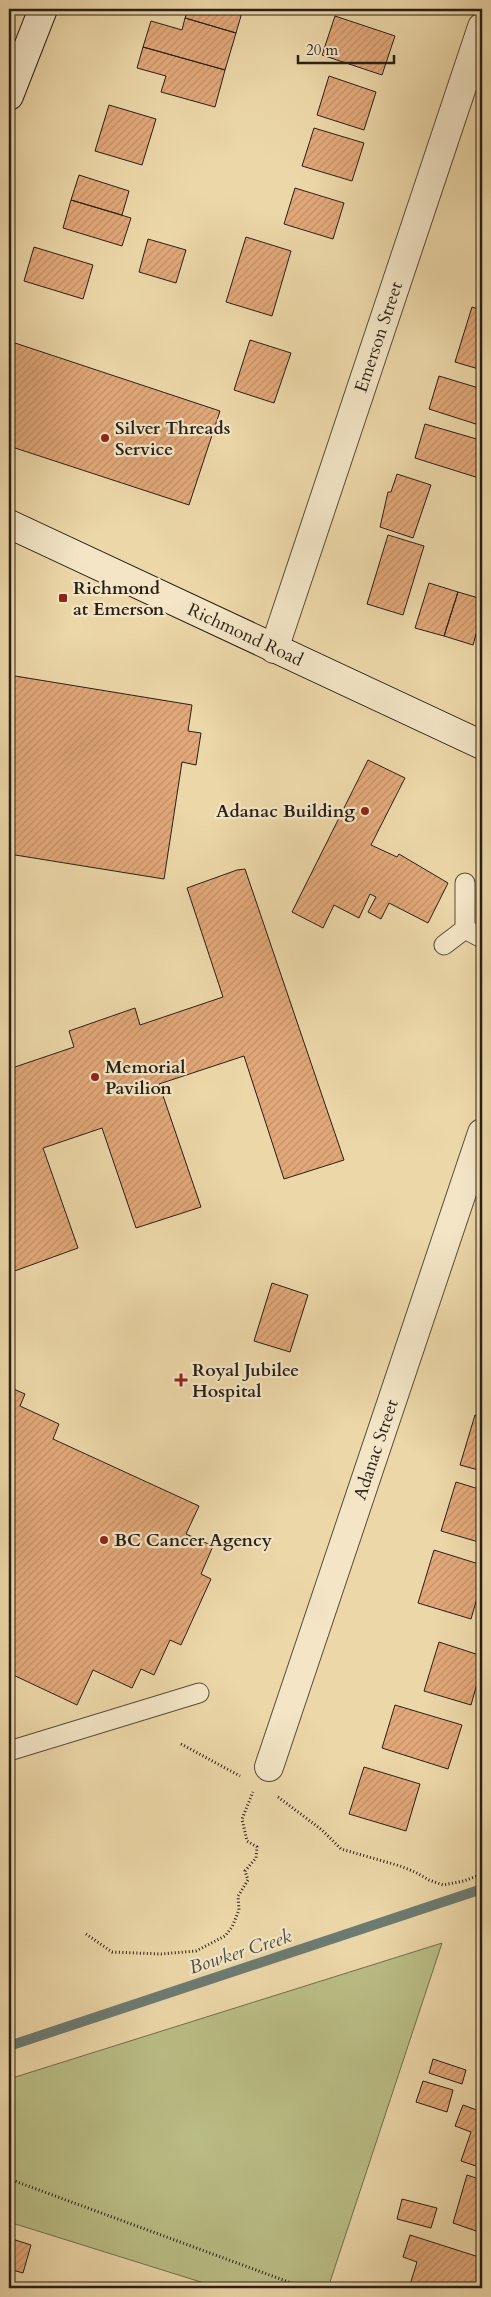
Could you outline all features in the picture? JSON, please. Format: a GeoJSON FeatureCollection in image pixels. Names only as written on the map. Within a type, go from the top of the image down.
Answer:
{"type":"FeatureCollection","features":[{"type":"Feature","properties":{"kind":"street"},"geometry":{"type":"LineString","coordinates":[[9,96],[43,9]]}},
{"type":"Feature","properties":{"kind":"street","name":"Emerson Street"},"geometry":{"type":"LineString","coordinates":[[274,648],[482,27]]}},
{"type":"Feature","properties":{"kind":"street","name":"Richmond Road"},"geometry":{"type":"LineString","coordinates":[[9,524],[482,745]]}},
{"type":"Feature","properties":{"kind":"street","name":"Adanac Street"},"geometry":{"type":"LineString","coordinates":[[261,1782],[482,1132]]}},
{"type":"Feature","properties":{"kind":"lane"},"geometry":{"type":"LineString","coordinates":[[465,882],[465,929]]}},
{"type":"Feature","properties":{"kind":"lane"},"geometry":{"type":"LineString","coordinates":[[465,929],[482,938]]}},
{"type":"Feature","properties":{"kind":"lane"},"geometry":{"type":"LineString","coordinates":[[444,945],[465,929]]}},
{"type":"Feature","properties":{"kind":"lane"},"geometry":{"type":"LineString","coordinates":[[9,1751],[199,1693]]}},
{"type":"Feature","properties":{"kind":"path"},"geometry":{"type":"LineString","coordinates":[[181,1744],[261,1782],[322,1830],[341,1849],[400,1866],[443,1885],[464,1881],[482,1874]]}},
{"type":"Feature","properties":{"kind":"path"},"geometry":{"type":"LineString","coordinates":[[86,1934],[112,1952],[146,1954],[196,1951],[225,1936],[239,1910],[238,1896],[248,1880],[245,1871],[256,1858],[257,1847],[247,1840],[242,1819],[251,1794],[261,1782]]}},
{"type":"Feature","properties":{"kind":"path"},"geometry":{"type":"LineString","coordinates":[[9,2179],[305,2288]]}},
{"type":"Feature","properties":{"kind":"green space"},"geometry":{"type":"Polygon","coordinates":[[[442,1943],[328,2288],[220,2288],[9,2222],[9,2079],[442,1943]]]}},
{"type":"Feature","properties":{"kind":"building"},"geometry":{"type":"Polygon","coordinates":[[[188,9],[243,9],[236,33],[185,18],[188,9]]]}},
{"type":"Feature","properties":{"kind":"building"},"geometry":{"type":"Polygon","coordinates":[[[335,16],[395,36],[382,75],[322,55],[335,16]]]}},
{"type":"Feature","properties":{"kind":"building"},"geometry":{"type":"Polygon","coordinates":[[[185,18],[236,33],[225,70],[143,47],[151,21],[182,30],[185,18]]]}},
{"type":"Feature","properties":{"kind":"building"},"geometry":{"type":"Polygon","coordinates":[[[143,47],[225,70],[215,107],[161,92],[166,76],[137,68],[143,47]]]}},
{"type":"Feature","properties":{"kind":"building"},"geometry":{"type":"Polygon","coordinates":[[[329,76],[376,92],[364,130],[317,115],[329,76]]]}},
{"type":"Feature","properties":{"kind":"building"},"geometry":{"type":"Polygon","coordinates":[[[109,105],[156,119],[142,165],[95,151],[109,105]]]}},
{"type":"Feature","properties":{"kind":"building"},"geometry":{"type":"Polygon","coordinates":[[[314,128],[364,143],[352,181],[302,166],[314,128]]]}},
{"type":"Feature","properties":{"kind":"building"},"geometry":{"type":"Polygon","coordinates":[[[79,175],[129,191],[122,215],[71,200],[79,175]]]}},
{"type":"Feature","properties":{"kind":"building"},"geometry":{"type":"Polygon","coordinates":[[[295,188],[344,203],[333,239],[284,224],[295,188]]]}},
{"type":"Feature","properties":{"kind":"building"},"geometry":{"type":"Polygon","coordinates":[[[71,200],[131,218],[122,246],[63,228],[71,200]]]}},
{"type":"Feature","properties":{"kind":"building"},"geometry":{"type":"Polygon","coordinates":[[[246,237],[291,251],[272,316],[226,302],[246,237]]]}},
{"type":"Feature","properties":{"kind":"building"},"geometry":{"type":"Polygon","coordinates":[[[148,239],[186,250],[176,283],[139,272],[148,239]]]}},
{"type":"Feature","properties":{"kind":"building"},"geometry":{"type":"Polygon","coordinates":[[[34,247],[93,265],[83,299],[24,281],[34,247]]]}},
{"type":"Feature","properties":{"kind":"building"},"geometry":{"type":"Polygon","coordinates":[[[472,307],[482,310],[482,370],[455,362],[472,307]]]}},
{"type":"Feature","properties":{"kind":"building"},"geometry":{"type":"Polygon","coordinates":[[[250,340],[291,353],[274,403],[234,390],[250,340]]]}},
{"type":"Feature","properties":{"kind":"building"},"geometry":{"type":"Polygon","coordinates":[[[9,341],[220,411],[189,505],[9,446],[9,341]]]}},
{"type":"Feature","properties":{"kind":"building"},"geometry":{"type":"Polygon","coordinates":[[[439,376],[482,389],[482,426],[429,409],[439,376]]]}},
{"type":"Feature","properties":{"kind":"building"},"geometry":{"type":"Polygon","coordinates":[[[425,424],[480,440],[476,455],[482,457],[482,479],[415,458],[425,424]]]}},
{"type":"Feature","properties":{"kind":"building"},"geometry":{"type":"Polygon","coordinates":[[[397,474],[431,485],[413,538],[380,527],[388,492],[391,492],[397,474]]]}},
{"type":"Feature","properties":{"kind":"building"},"geometry":{"type":"Polygon","coordinates":[[[388,535],[424,546],[403,615],[367,604],[388,535]]]}},
{"type":"Feature","properties":{"kind":"building"},"geometry":{"type":"Polygon","coordinates":[[[429,583],[458,592],[444,636],[415,628],[429,583]]]}},
{"type":"Feature","properties":{"kind":"building"},"geometry":{"type":"Polygon","coordinates":[[[458,592],[482,599],[482,613],[473,645],[444,636],[458,592]]]}},
{"type":"Feature","properties":{"kind":"building"},"geometry":{"type":"Polygon","coordinates":[[[9,675],[192,705],[188,731],[201,733],[196,765],[182,762],[164,879],[9,854],[9,675]]]}},
{"type":"Feature","properties":{"kind":"building","name":"Adanac Building"},"geometry":{"type":"Polygon","coordinates":[[[368,760],[405,778],[371,845],[397,857],[399,854],[448,883],[428,923],[389,903],[381,919],[368,912],[376,897],[370,894],[359,918],[334,905],[323,928],[292,912],[368,760]]]}},
{"type":"Feature","properties":{"kind":"building","name":"Memorial Pavilion"},"geometry":{"type":"Polygon","coordinates":[[[245,869],[344,1160],[284,1179],[244,1056],[159,1084],[201,1207],[136,1228],[102,1128],[43,1148],[78,1248],[9,1273],[9,1069],[74,1047],[69,1031],[135,1008],[140,1025],[223,997],[187,888],[237,870],[245,869]]]}},
{"type":"Feature","properties":{"kind":"building"},"geometry":{"type":"Polygon","coordinates":[[[272,1283],[308,1295],[290,1352],[254,1341],[272,1283]]]}},
{"type":"Feature","properties":{"kind":"building","name":"BC Cancer Agency"},"geometry":{"type":"Polygon","coordinates":[[[9,1387],[25,1394],[20,1406],[59,1424],[53,1439],[199,1506],[186,1534],[213,1546],[201,1574],[211,1579],[181,1645],[170,1640],[154,1675],[141,1669],[132,1688],[93,1670],[77,1705],[9,1673],[9,1387]]]}},
{"type":"Feature","properties":{"kind":"building"},"geometry":{"type":"Polygon","coordinates":[[[475,1415],[482,1417],[482,1471],[460,1465],[475,1415]]]}},
{"type":"Feature","properties":{"kind":"building"},"geometry":{"type":"Polygon","coordinates":[[[456,1482],[482,1490],[482,1543],[441,1531],[456,1482]]]}},
{"type":"Feature","properties":{"kind":"building"},"geometry":{"type":"Polygon","coordinates":[[[434,1550],[482,1565],[482,1581],[471,1619],[418,1603],[434,1550]]]}},
{"type":"Feature","properties":{"kind":"building"},"geometry":{"type":"Polygon","coordinates":[[[439,1642],[482,1656],[482,1666],[471,1705],[424,1691],[439,1642]]]}},
{"type":"Feature","properties":{"kind":"building"},"geometry":{"type":"Polygon","coordinates":[[[395,1705],[462,1725],[448,1769],[382,1748],[395,1705]]]}},
{"type":"Feature","properties":{"kind":"building"},"geometry":{"type":"Polygon","coordinates":[[[364,1767],[420,1784],[406,1831],[349,1814],[364,1767]]]}},
{"type":"Feature","properties":{"kind":"building"},"geometry":{"type":"Polygon","coordinates":[[[433,2059],[466,2070],[462,2084],[429,2073],[433,2059]]]}},
{"type":"Feature","properties":{"kind":"building"},"geometry":{"type":"Polygon","coordinates":[[[423,2081],[453,2090],[447,2112],[416,2102],[423,2081]]]}},
{"type":"Feature","properties":{"kind":"building"},"geometry":{"type":"Polygon","coordinates":[[[463,2105],[482,2112],[482,2168],[461,2161],[471,2132],[455,2126],[463,2105]]]}},
{"type":"Feature","properties":{"kind":"building"},"geometry":{"type":"Polygon","coordinates":[[[467,2175],[482,2180],[482,2233],[453,2223],[467,2175]]]}},
{"type":"Feature","properties":{"kind":"building"},"geometry":{"type":"Polygon","coordinates":[[[402,2199],[437,2208],[431,2228],[397,2219],[402,2199]]]}},
{"type":"Feature","properties":{"kind":"building"},"geometry":{"type":"Polygon","coordinates":[[[410,2235],[482,2258],[482,2272],[477,2288],[409,2288],[417,2262],[403,2257],[410,2235]]]}},
{"type":"Feature","properties":{"kind":"building"},"geometry":{"type":"Polygon","coordinates":[[[9,2238],[31,2245],[23,2273],[9,2269],[9,2238]]]}},
{"type":"Feature","properties":{"kind":"waterway","name":"Bowker Creek"},"geometry":{"type":"LineString","coordinates":[[9,2046],[482,1889]]}},
{"type":"Feature","properties":{"kind":"place","name":"Silver Threads Service"},"geometry":{"type":"Point","coordinates":[105,438]}},
{"type":"Feature","properties":{"kind":"place","name":"Richmond at Emerson"},"geometry":{"type":"Point","coordinates":[63,598]}},
{"type":"Feature","properties":{"kind":"place","name":"Adanac Building"},"geometry":{"type":"Point","coordinates":[365,811]}},
{"type":"Feature","properties":{"kind":"place","name":"Memorial Pavilion"},"geometry":{"type":"Point","coordinates":[95,1077]}},
{"type":"Feature","properties":{"kind":"place","name":"Royal Jubilee Hospital"},"geometry":{"type":"Point","coordinates":[181,1380]}},
{"type":"Feature","properties":{"kind":"place","name":"BC Cancer Agency"},"geometry":{"type":"Point","coordinates":[104,1540]}}]}
